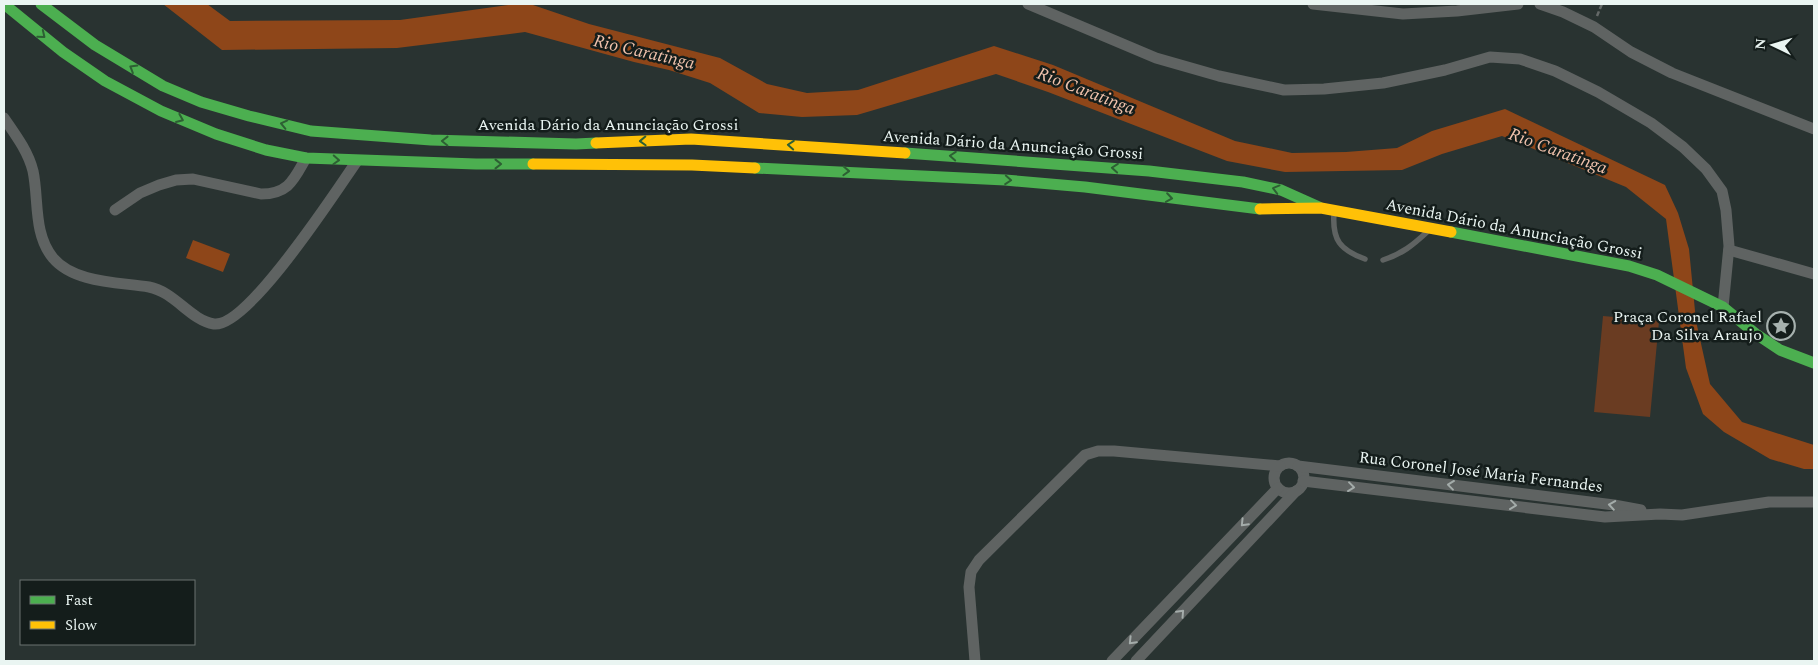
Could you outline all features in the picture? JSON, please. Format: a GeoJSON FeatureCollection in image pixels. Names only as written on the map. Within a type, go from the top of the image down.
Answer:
{"type":"FeatureCollection","features":[{"type":"Feature","properties":{"kind":"main road"},"geometry":{"type":"LineString","coordinates":[[4,4],[64,52],[98,76],[161,111],[216,134],[266,150],[306,158],[486,164],[692,152]]}},
{"type":"Feature","properties":{"kind":"main road","name":"Avenida Dário da Anunciação Grossi"},"geometry":{"type":"LineString","coordinates":[[41,4],[95,45],[163,86],[201,102],[311,131],[431,140],[576,144],[692,152],[1086,187],[1264,210],[1321,208],[1629,266],[1657,275],[1723,307]]}},
{"type":"Feature","properties":{"kind":"main road","name":"Avenida Dário da Anunciação Grossi"},"geometry":{"type":"LineString","coordinates":[[692,152],[1028,161],[1159,172],[1243,182],[1281,190],[1321,208]]}},
{"type":"Feature","properties":{"kind":"main road"},"geometry":{"type":"LineString","coordinates":[[1723,307],[1756,334],[1780,350],[1814,362]]}},
{"type":"Feature","properties":{"kind":"street"},"geometry":{"type":"LineString","coordinates":[[1028,4],[1156,58],[1219,76],[1284,90],[1324,90],[1383,83],[1445,70],[1490,57],[1520,59],[1555,71],[1598,92],[1651,123],[1683,147],[1706,170],[1722,191],[1726,210],[1729,250],[1723,307]]}},
{"type":"Feature","properties":{"kind":"street"},"geometry":{"type":"LineString","coordinates":[[1313,4],[1403,14],[1518,4]]}},
{"type":"Feature","properties":{"kind":"street"},"geometry":{"type":"LineString","coordinates":[[1540,4],[1563,12],[1594,27],[1631,52],[1672,73],[1814,129]]}},
{"type":"Feature","properties":{"kind":"street"},"geometry":{"type":"LineString","coordinates":[[4,118],[22,143],[33,168],[36,185],[37,214],[44,242],[53,258],[69,271],[83,278],[156,289],[173,298],[202,320],[215,324],[225,322],[240,313],[286,263],[357,161]]}},
{"type":"Feature","properties":{"kind":"street"},"geometry":{"type":"LineString","coordinates":[[115,210],[140,193],[176,180],[193,179],[261,194],[273,194],[282,191],[292,182],[306,158]]}},
{"type":"Feature","properties":{"kind":"street"},"geometry":{"type":"LineString","coordinates":[[1729,250],[1814,274]]}},
{"type":"Feature","properties":{"kind":"street"},"geometry":{"type":"LineString","coordinates":[[975,661],[969,587],[971,572],[979,560],[1085,455],[1098,451],[1114,450],[1280,466],[1288,463],[1298,466],[1303,474],[1300,488],[1136,661]]}},
{"type":"Feature","properties":{"kind":"street"},"geometry":{"type":"LineString","coordinates":[[1280,466],[1274,474],[1278,488],[1286,492],[1296,491]]}},
{"type":"Feature","properties":{"kind":"street","name":"Rua Coronel José Maria Fernandes"},"geometry":{"type":"LineString","coordinates":[[1298,466],[1614,505],[1660,514]]}},
{"type":"Feature","properties":{"kind":"street","name":"Rua Coronel José Maria Fernandes"},"geometry":{"type":"LineString","coordinates":[[1303,481],[1605,517],[1660,514],[1682,515],[1769,502],[1814,502]]}},
{"type":"Feature","properties":{"kind":"street"},"geometry":{"type":"LineString","coordinates":[[1112,661],[1278,488]]}},
{"type":"Feature","properties":{"kind":"lane"},"geometry":{"type":"LineString","coordinates":[[1334,210],[1333,228],[1341,246],[1353,255],[1365,259]]}},
{"type":"Feature","properties":{"kind":"lane"},"geometry":{"type":"LineString","coordinates":[[1383,260],[1394,257],[1411,248],[1430,228]]}},
{"type":"Feature","properties":{"kind":"shaded area"},"geometry":{"type":"Polygon","coordinates":[[[1603,316],[1659,321],[1650,417],[1594,412],[1603,316]]]}},
{"type":"Feature","properties":{"kind":"water","name":"Rio Caratinga"},"geometry":{"type":"Polygon","coordinates":[[[163,4],[207,4],[230,21],[400,20],[516,4],[530,4],[589,24],[720,58],[767,84],[807,93],[858,90],[994,46],[1053,65],[1235,141],[1292,153],[1346,152],[1397,148],[1432,131],[1505,109],[1665,185],[1678,213],[1689,249],[1696,321],[1710,384],[1742,422],[1814,445],[1814,469],[1804,469],[1770,459],[1724,432],[1703,414],[1686,368],[1666,219],[1626,187],[1502,136],[1442,154],[1402,170],[1285,172],[1227,161],[996,74],[857,115],[802,117],[759,113],[710,83],[669,70],[525,32],[397,48],[222,50],[163,4]]]}},
{"type":"Feature","properties":{"kind":"water"},"geometry":{"type":"Polygon","coordinates":[[[193,240],[230,254],[223,272],[186,258],[193,240]]]}},
{"type":"Feature","properties":{"kind":"traffic: fast"},"geometry":{"type":"LineString","coordinates":[[4,4],[63,52],[105,81],[161,111],[216,134],[266,150],[306,158],[476,164],[533,164]]}},
{"type":"Feature","properties":{"kind":"traffic: fast"},"geometry":{"type":"LineString","coordinates":[[41,4],[95,45],[163,86],[201,102],[249,116],[311,131],[431,140],[596,143]]}},
{"type":"Feature","properties":{"kind":"traffic: fast"},"geometry":{"type":"LineString","coordinates":[[905,153],[1149,171],[1243,182],[1281,190],[1319,207]]}},
{"type":"Feature","properties":{"kind":"traffic: fast"},"geometry":{"type":"LineString","coordinates":[[755,168],[1005,180],[1085,187],[1260,209]]}},
{"type":"Feature","properties":{"kind":"traffic: fast"},"geometry":{"type":"LineString","coordinates":[[1451,232],[1629,266],[1657,275],[1723,307],[1756,334],[1780,350],[1814,363]]}},
{"type":"Feature","properties":{"kind":"traffic: slow"},"geometry":{"type":"LineString","coordinates":[[596,143],[691,139],[905,153]]}},
{"type":"Feature","properties":{"kind":"traffic: slow"},"geometry":{"type":"LineString","coordinates":[[533,164],[692,165],[755,168]]}},
{"type":"Feature","properties":{"kind":"traffic: slow"},"geometry":{"type":"LineString","coordinates":[[1260,209],[1321,208],[1451,232]]}},
{"type":"Feature","properties":{"kind":"place","name":"Praça Coronel Rafael Da Silva Araujo"},"geometry":{"type":"Point","coordinates":[1781,326]}}]}
